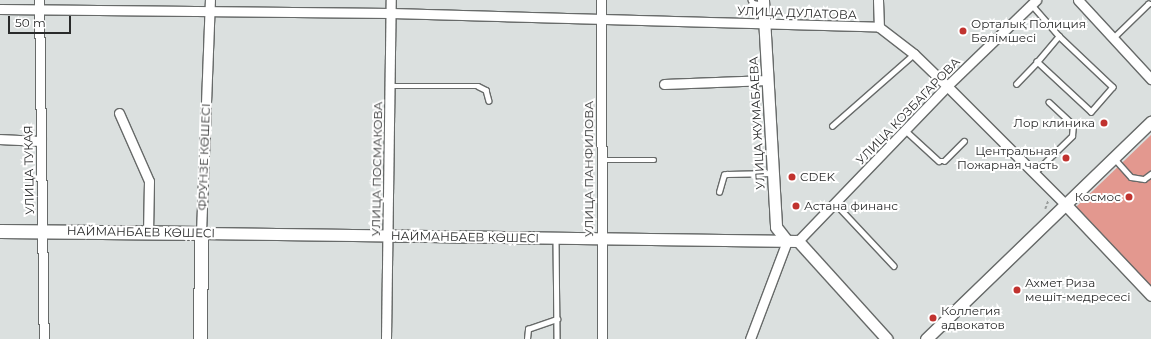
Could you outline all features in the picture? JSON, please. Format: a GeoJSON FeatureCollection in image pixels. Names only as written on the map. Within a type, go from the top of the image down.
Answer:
{"type":"FeatureCollection","features":[{"type":"Feature","properties":{"kind":"main road","name":"НАЙМАНБАЕВ КӨШЕСІ"},"geometry":{"type":"LineString","coordinates":[[0,231],[201,233]]}},
{"type":"Feature","properties":{"kind":"main road","name":"ФРУНЗЕ КӨШЕСІ"},"geometry":{"type":"LineString","coordinates":[[200,339],[201,233]]}},
{"type":"Feature","properties":{"kind":"street","name":"УЛИЦА ТУКАЯ"},"geometry":{"type":"LineString","coordinates":[[39,0],[44,339]]}},
{"type":"Feature","properties":{"kind":"street","name":"ФРУНЗЕ КӨШЕСІ"},"geometry":{"type":"LineString","coordinates":[[201,233],[210,0]]}},
{"type":"Feature","properties":{"kind":"street","name":"УЛИЦА ПОСМАКОВА"},"geometry":{"type":"LineString","coordinates":[[386,339],[391,0]]}},
{"type":"Feature","properties":{"kind":"street","name":"УЛИЦА ПАНФИЛОВА"},"geometry":{"type":"LineString","coordinates":[[601,0],[602,339]]}},
{"type":"Feature","properties":{"kind":"street"},"geometry":{"type":"LineString","coordinates":[[878,0],[879,27],[914,54],[948,86],[1066,205],[1151,295]]}},
{"type":"Feature","properties":{"kind":"street"},"geometry":{"type":"LineString","coordinates":[[1078,0],[1151,79]]}},
{"type":"Feature","properties":{"kind":"street","name":"УЛИЦА ЖУМАБАЕВА"},"geometry":{"type":"LineString","coordinates":[[763,2],[776,226],[793,241]]}},
{"type":"Feature","properties":{"kind":"street","name":"УЛИЦА КОЗБАГАРОВА"},"geometry":{"type":"LineString","coordinates":[[750,339],[793,241],[835,203],[948,86],[1034,2]]}},
{"type":"Feature","properties":{"kind":"street","name":"УЛИЦА ДУЛАТОВА"},"geometry":{"type":"LineString","coordinates":[[0,9],[602,17],[879,27]]}},
{"type":"Feature","properties":{"kind":"street"},"geometry":{"type":"LineString","coordinates":[[664,84],[768,80]]}},
{"type":"Feature","properties":{"kind":"street"},"geometry":{"type":"LineString","coordinates":[[119,113],[149,181],[148,232]]}},
{"type":"Feature","properties":{"kind":"street"},"geometry":{"type":"LineString","coordinates":[[926,339],[1151,122]]}},
{"type":"Feature","properties":{"kind":"street"},"geometry":{"type":"LineString","coordinates":[[0,140],[41,141]]}},
{"type":"Feature","properties":{"kind":"street","name":"НАЙМАНБАЕВ КӨШЕСІ"},"geometry":{"type":"LineString","coordinates":[[201,233],[793,241]]}},
{"type":"Feature","properties":{"kind":"street"},"geometry":{"type":"LineString","coordinates":[[793,241],[887,339]]}},
{"type":"Feature","properties":{"kind":"lane"},"geometry":{"type":"LineString","coordinates":[[751,0],[753,3],[763,2]]}},
{"type":"Feature","properties":{"kind":"lane"},"geometry":{"type":"LineString","coordinates":[[1034,2],[1059,36],[1113,87],[1091,112],[1037,62]]}},
{"type":"Feature","properties":{"kind":"lane"},"geometry":{"type":"LineString","coordinates":[[1113,38],[1148,4],[1151,4]]}},
{"type":"Feature","properties":{"kind":"lane"},"geometry":{"type":"LineString","coordinates":[[1016,84],[1059,36]]}},
{"type":"Feature","properties":{"kind":"lane"},"geometry":{"type":"LineString","coordinates":[[832,126],[914,54]]}},
{"type":"Feature","properties":{"kind":"lane"},"geometry":{"type":"LineString","coordinates":[[390,86],[478,86],[486,90],[488,101]]}},
{"type":"Feature","properties":{"kind":"lane"},"geometry":{"type":"LineString","coordinates":[[1034,173],[1072,136],[1074,130],[1072,125],[1049,103]]}},
{"type":"Feature","properties":{"kind":"lane"},"geometry":{"type":"LineString","coordinates":[[905,130],[939,161],[944,161],[964,141]]}},
{"type":"Feature","properties":{"kind":"lane"},"geometry":{"type":"LineString","coordinates":[[1114,158],[1131,177],[1144,179],[1151,174]]}},
{"type":"Feature","properties":{"kind":"lane"},"geometry":{"type":"LineString","coordinates":[[601,160],[654,160]]}},
{"type":"Feature","properties":{"kind":"lane"},"geometry":{"type":"LineString","coordinates":[[719,192],[724,175],[773,173]]}},
{"type":"Feature","properties":{"kind":"lane"},"geometry":{"type":"LineString","coordinates":[[835,203],[894,266]]}},
{"type":"Feature","properties":{"kind":"lane"},"geometry":{"type":"LineString","coordinates":[[556,238],[557,339]]}},
{"type":"Feature","properties":{"kind":"lane"},"geometry":{"type":"LineString","coordinates":[[527,339],[528,329],[556,319]]}},
{"type":"Feature","properties":{"kind":"path"},"geometry":{"type":"LineString","coordinates":[[1045,209],[1048,201]]}},
{"type":"Feature","properties":{"kind":"shaded area"},"geometry":{"type":"Polygon","coordinates":[[[1151,135],[1151,286],[1075,208],[1151,135]]]}},
{"type":"Feature","properties":{"kind":"place","name":"Орталық Полиция Бөлімшесі"},"geometry":{"type":"Point","coordinates":[963,31]}},
{"type":"Feature","properties":{"kind":"place","name":"Лор клиника"},"geometry":{"type":"Point","coordinates":[1104,123]}},
{"type":"Feature","properties":{"kind":"place","name":"Центральная Пожарная часть"},"geometry":{"type":"Point","coordinates":[1066,158]}},
{"type":"Feature","properties":{"kind":"place","name":"CDEK"},"geometry":{"type":"Point","coordinates":[792,177]}},
{"type":"Feature","properties":{"kind":"place","name":"Космос"},"geometry":{"type":"Point","coordinates":[1129,197]}},
{"type":"Feature","properties":{"kind":"place","name":"Астана финанс"},"geometry":{"type":"Point","coordinates":[796,206]}},
{"type":"Feature","properties":{"kind":"place","name":"Ахмет Риза мешіт-медресесі"},"geometry":{"type":"Point","coordinates":[1017,290]}},
{"type":"Feature","properties":{"kind":"place","name":"Коллегия адвокатов"},"geometry":{"type":"Point","coordinates":[933,318]}}]}
